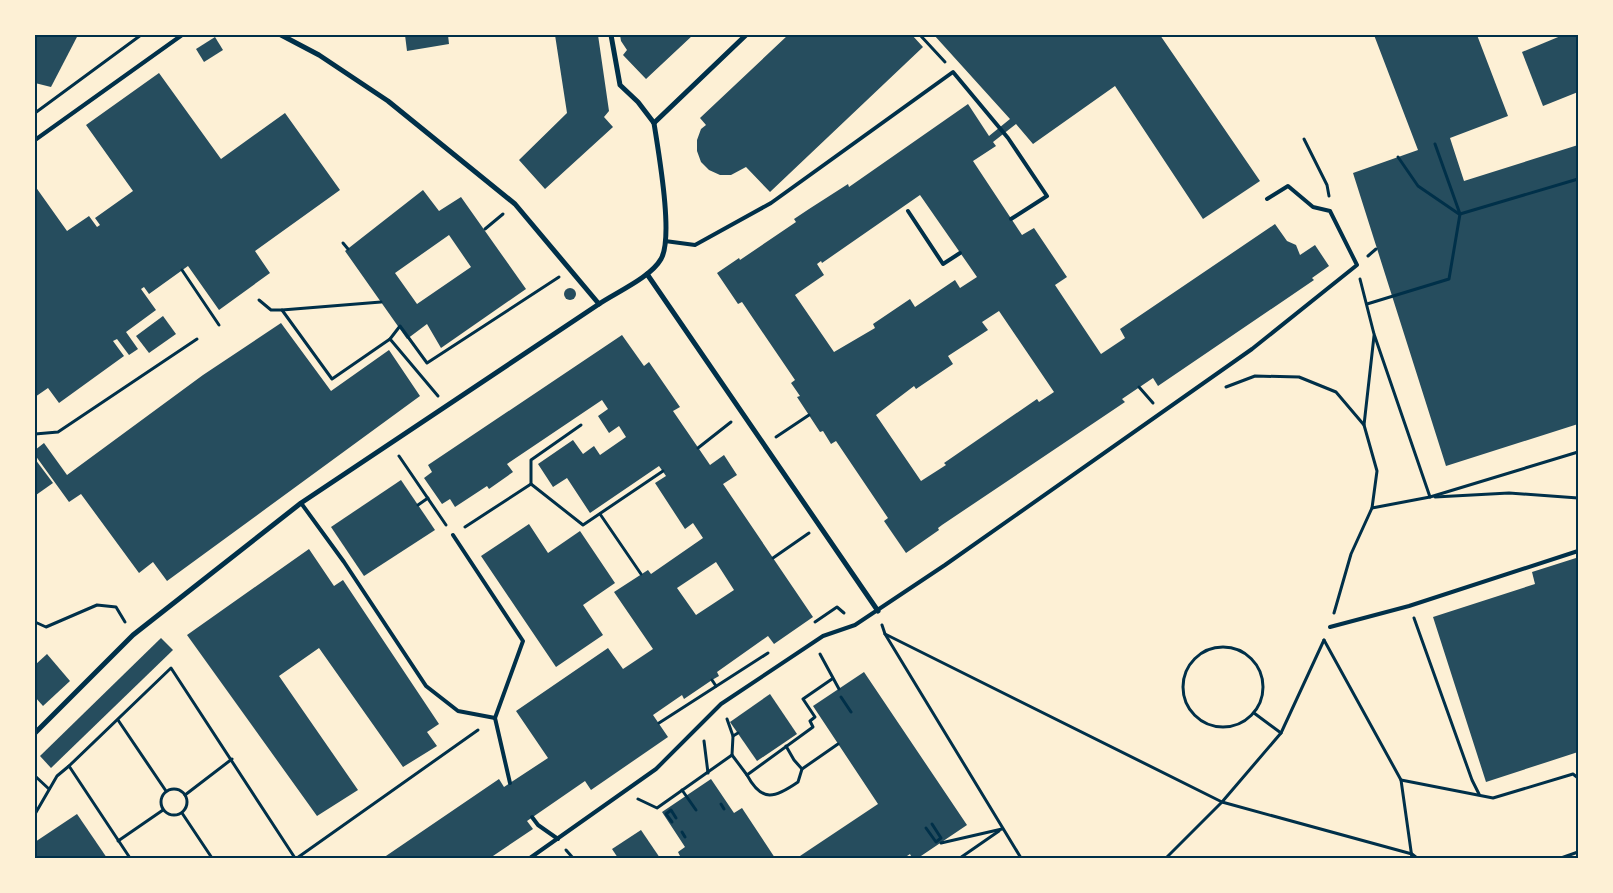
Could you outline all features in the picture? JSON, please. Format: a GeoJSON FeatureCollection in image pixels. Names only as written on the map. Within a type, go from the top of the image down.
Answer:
{"type":"FeatureCollection","features":[{"type":"Feature","properties":{"kind":"street"},"geometry":{"type":"LineString","coordinates":[[281,35],[319,55],[388,101],[515,204],[599,304]]}},
{"type":"Feature","properties":{"kind":"street"},"geometry":{"type":"LineString","coordinates":[[35,733],[133,636],[301,503],[647,274],[661,259],[665,241],[663,190],[654,123],[638,102],[620,85],[611,35]]}},
{"type":"Feature","properties":{"kind":"street"},"geometry":{"type":"LineString","coordinates":[[654,123],[746,35]]}},
{"type":"Feature","properties":{"kind":"street"},"geometry":{"type":"LineString","coordinates":[[647,274],[878,610]]}},
{"type":"Feature","properties":{"kind":"lane"},"geometry":{"type":"LineString","coordinates":[[35,140],[182,35]]}},
{"type":"Feature","properties":{"kind":"lane"},"geometry":{"type":"LineString","coordinates":[[665,241],[695,245],[771,203],[954,72],[1008,138],[1047,196],[1012,219]]}},
{"type":"Feature","properties":{"kind":"lane"},"geometry":{"type":"LineString","coordinates":[[530,858],[656,769],[721,704],[823,636],[855,625],[878,610],[1252,349],[1357,265],[1330,210],[1313,206],[1288,186],[1267,199]]}},
{"type":"Feature","properties":{"kind":"lane"},"geometry":{"type":"LineString","coordinates":[[908,211],[943,264],[960,253]]}},
{"type":"Feature","properties":{"kind":"lane"},"geometry":{"type":"LineString","coordinates":[[301,503],[342,558],[426,686],[458,711],[495,718]]}},
{"type":"Feature","properties":{"kind":"lane"},"geometry":{"type":"LineString","coordinates":[[453,535],[523,641],[495,718],[510,783]]}},
{"type":"Feature","properties":{"kind":"lane"},"geometry":{"type":"LineString","coordinates":[[1330,627],[1409,606],[1578,551]]}},
{"type":"Feature","properties":{"kind":"lane"},"geometry":{"type":"LineString","coordinates":[[532,817],[538,825],[558,839]]}},
{"type":"Feature","properties":{"kind":"path"},"geometry":{"type":"LineString","coordinates":[[35,113],[141,35]]}},
{"type":"Feature","properties":{"kind":"path"},"geometry":{"type":"LineString","coordinates":[[920,35],[954,72]]}},
{"type":"Feature","properties":{"kind":"path"},"geometry":{"type":"LineString","coordinates":[[1304,139],[1327,185]]}},
{"type":"Feature","properties":{"kind":"path"},"geometry":{"type":"LineString","coordinates":[[1367,304],[1449,279],[1460,214],[1435,144]]}},
{"type":"Feature","properties":{"kind":"path"},"geometry":{"type":"LineString","coordinates":[[1398,157],[1418,186],[1460,214]]}},
{"type":"Feature","properties":{"kind":"path"},"geometry":{"type":"LineString","coordinates":[[1460,214],[1578,179]]}},
{"type":"Feature","properties":{"kind":"path"},"geometry":{"type":"LineString","coordinates":[[485,229],[515,204]]}},
{"type":"Feature","properties":{"kind":"path"},"geometry":{"type":"LineString","coordinates":[[343,243],[348,249]]}},
{"type":"Feature","properties":{"kind":"path"},"geometry":{"type":"LineString","coordinates":[[1357,265],[1374,334],[1430,497]]}},
{"type":"Feature","properties":{"kind":"path"},"geometry":{"type":"LineString","coordinates":[[282,310],[332,379],[390,339],[400,326],[427,363],[570,269]]}},
{"type":"Feature","properties":{"kind":"path"},"geometry":{"type":"LineString","coordinates":[[182,270],[219,325]]}},
{"type":"Feature","properties":{"kind":"path"},"geometry":{"type":"LineString","coordinates":[[259,300],[271,310],[381,302]]}},
{"type":"Feature","properties":{"kind":"path"},"geometry":{"type":"LineString","coordinates":[[1166,858],[1222,802],[1281,733],[1330,627],[1351,554],[1372,508],[1377,470],[1364,425],[1374,334]]}},
{"type":"Feature","properties":{"kind":"path"},"geometry":{"type":"LineString","coordinates":[[35,434],[58,432],[197,339]]}},
{"type":"Feature","properties":{"kind":"path"},"geometry":{"type":"LineString","coordinates":[[390,339],[446,406]]}},
{"type":"Feature","properties":{"kind":"path"},"geometry":{"type":"LineString","coordinates":[[1221,389],[1255,376],[1299,377],[1336,392],[1364,425]]}},
{"type":"Feature","properties":{"kind":"path"},"geometry":{"type":"LineString","coordinates":[[1139,387],[1161,412]]}},
{"type":"Feature","properties":{"kind":"path"},"geometry":{"type":"LineString","coordinates":[[698,448],[743,413]]}},
{"type":"Feature","properties":{"kind":"path"},"geometry":{"type":"LineString","coordinates":[[765,445],[809,415]]}},
{"type":"Feature","properties":{"kind":"path"},"geometry":{"type":"LineString","coordinates":[[531,484],[531,460],[581,425]]}},
{"type":"Feature","properties":{"kind":"path"},"geometry":{"type":"LineString","coordinates":[[390,443],[453,535],[531,484]]}},
{"type":"Feature","properties":{"kind":"path"},"geometry":{"type":"LineString","coordinates":[[1372,508],[1430,497],[1578,452]]}},
{"type":"Feature","properties":{"kind":"path"},"geometry":{"type":"LineString","coordinates":[[531,484],[583,525],[663,471]]}},
{"type":"Feature","properties":{"kind":"path"},"geometry":{"type":"LineString","coordinates":[[644,476],[648,482]]}},
{"type":"Feature","properties":{"kind":"path"},"geometry":{"type":"LineString","coordinates":[[1430,497],[1509,493],[1578,498]]}},
{"type":"Feature","properties":{"kind":"path"},"geometry":{"type":"LineString","coordinates":[[418,505],[428,498]]}},
{"type":"Feature","properties":{"kind":"path"},"geometry":{"type":"LineString","coordinates":[[600,514],[641,574]]}},
{"type":"Feature","properties":{"kind":"path"},"geometry":{"type":"LineString","coordinates":[[773,558],[820,526]]}},
{"type":"Feature","properties":{"kind":"path"},"geometry":{"type":"LineString","coordinates":[[35,622],[46,627],[97,605],[116,607],[133,636]]}},
{"type":"Feature","properties":{"kind":"path"},"geometry":{"type":"LineString","coordinates":[[1409,606],[1472,780],[1479,794]]}},
{"type":"Feature","properties":{"kind":"path"},"geometry":{"type":"LineString","coordinates":[[878,610],[885,634],[1021,858]]}},
{"type":"Feature","properties":{"kind":"path"},"geometry":{"type":"LineString","coordinates":[[885,634],[1222,802],[1417,858]]}},
{"type":"Feature","properties":{"kind":"path"},"geometry":{"type":"LineString","coordinates":[[1324,640],[1401,780],[1412,856]]}},
{"type":"Feature","properties":{"kind":"path"},"geometry":{"type":"LineString","coordinates":[[814,643],[839,689]]}},
{"type":"Feature","properties":{"kind":"path"},"geometry":{"type":"LineString","coordinates":[[1224,646],[1237,649],[1248,655],[1257,665],[1262,676],[1263,689],[1260,702],[1254,712],[1243,722],[1230,727],[1216,727],[1203,722],[1192,714],[1185,701],[1182,688],[1184,674],[1191,662],[1200,653],[1224,646]]}},
{"type":"Feature","properties":{"kind":"path"},"geometry":{"type":"LineString","coordinates":[[35,814],[57,776],[171,668],[296,858],[495,718]]}},
{"type":"Feature","properties":{"kind":"path"},"geometry":{"type":"LineString","coordinates":[[747,775],[813,727],[810,721],[815,717],[803,698],[832,679]]}},
{"type":"Feature","properties":{"kind":"path"},"geometry":{"type":"LineString","coordinates":[[712,680],[716,686]]}},
{"type":"Feature","properties":{"kind":"path"},"geometry":{"type":"LineString","coordinates":[[841,697],[850,712]]}},
{"type":"Feature","properties":{"kind":"path"},"geometry":{"type":"LineString","coordinates":[[694,700],[697,704]]}},
{"type":"Feature","properties":{"kind":"path"},"geometry":{"type":"LineString","coordinates":[[721,704],[733,736],[732,755],[760,793],[768,796],[798,782],[802,768],[838,744]]}},
{"type":"Feature","properties":{"kind":"path"},"geometry":{"type":"LineString","coordinates":[[1254,712],[1281,733]]}},
{"type":"Feature","properties":{"kind":"path"},"geometry":{"type":"LineString","coordinates":[[118,720],[166,791]]}},
{"type":"Feature","properties":{"kind":"path"},"geometry":{"type":"LineString","coordinates":[[701,723],[708,773]]}},
{"type":"Feature","properties":{"kind":"path"},"geometry":{"type":"LineString","coordinates":[[733,736],[738,733]]}},
{"type":"Feature","properties":{"kind":"path"},"geometry":{"type":"LineString","coordinates":[[786,746],[794,760],[802,768]]}},
{"type":"Feature","properties":{"kind":"path"},"geometry":{"type":"LineString","coordinates":[[657,808],[732,755]]}},
{"type":"Feature","properties":{"kind":"path"},"geometry":{"type":"LineString","coordinates":[[185,795],[232,759]]}},
{"type":"Feature","properties":{"kind":"path"},"geometry":{"type":"LineString","coordinates":[[69,766],[130,858]]}},
{"type":"Feature","properties":{"kind":"path"},"geometry":{"type":"LineString","coordinates":[[1401,780],[1493,798],[1573,774],[1578,778]]}},
{"type":"Feature","properties":{"kind":"path"},"geometry":{"type":"LineString","coordinates":[[35,776],[49,789]]}},
{"type":"Feature","properties":{"kind":"path"},"geometry":{"type":"LineString","coordinates":[[178,790],[185,795],[187,807],[182,813],[169,815],[163,810],[161,798],[166,791],[178,790]]}},
{"type":"Feature","properties":{"kind":"path"},"geometry":{"type":"LineString","coordinates":[[682,790],[696,810]]}},
{"type":"Feature","properties":{"kind":"path"},"geometry":{"type":"LineString","coordinates":[[721,804],[724,809]]}},
{"type":"Feature","properties":{"kind":"path"},"geometry":{"type":"LineString","coordinates":[[118,841],[163,810]]}},
{"type":"Feature","properties":{"kind":"path"},"geometry":{"type":"LineString","coordinates":[[672,822],[666,814],[671,810],[676,818]]}},
{"type":"Feature","properties":{"kind":"path"},"geometry":{"type":"LineString","coordinates":[[182,813],[212,858]]}},
{"type":"Feature","properties":{"kind":"path"},"geometry":{"type":"LineString","coordinates":[[926,828],[936,842],[942,838],[932,824]]}},
{"type":"Feature","properties":{"kind":"path"},"geometry":{"type":"LineString","coordinates":[[941,843],[1002,829]]}},
{"type":"Feature","properties":{"kind":"path"},"geometry":{"type":"LineString","coordinates":[[960,858],[1002,829]]}},
{"type":"Feature","properties":{"kind":"path"},"geometry":{"type":"LineString","coordinates":[[682,832],[685,837]]}},
{"type":"Feature","properties":{"kind":"path"},"geometry":{"type":"LineString","coordinates":[[1561,858],[1578,852]]}},
{"type":"Feature","properties":{"kind":"building"},"geometry":{"type":"Polygon","coordinates":[[[35,35],[78,35],[51,87],[35,83],[35,35]]]}},
{"type":"Feature","properties":{"kind":"building"},"geometry":{"type":"Polygon","coordinates":[[[405,35],[448,35],[449,44],[407,51],[405,35]]]}},
{"type":"Feature","properties":{"kind":"building"},"geometry":{"type":"Polygon","coordinates":[[[555,35],[598,35],[609,111],[604,117],[613,127],[545,189],[519,160],[567,113],[555,35]]]}},
{"type":"Feature","properties":{"kind":"building"},"geometry":{"type":"Polygon","coordinates":[[[620,35],[693,35],[646,79],[623,55],[627,50],[621,41],[620,35]]]}},
{"type":"Feature","properties":{"kind":"building"},"geometry":{"type":"Polygon","coordinates":[[[788,35],[912,35],[923,47],[770,192],[746,167],[731,175],[720,175],[709,170],[701,162],[697,151],[697,140],[701,129],[706,125],[700,118],[788,35]]]}},
{"type":"Feature","properties":{"kind":"building"},"geometry":{"type":"Polygon","coordinates":[[[934,35],[1160,35],[1260,181],[1203,219],[1115,86],[1033,144],[1016,124],[993,142],[996,146],[973,161],[1022,235],[1034,228],[1067,277],[1055,285],[1101,354],[1125,338],[1120,329],[1275,224],[1287,241],[1296,245],[1300,255],[1315,245],[1329,266],[1312,278],[1314,280],[1158,386],[1153,378],[1122,399],[1125,402],[942,525],[938,528],[939,530],[906,553],[884,521],[888,518],[836,441],[831,444],[823,431],[820,432],[797,397],[800,396],[791,383],[795,380],[742,302],[738,304],[717,273],[739,258],[740,260],[796,222],[794,219],[809,209],[848,184],[849,187],[968,104],[989,136],[1010,119],[934,35]],[[920,195],[822,263],[821,261],[817,264],[824,275],[795,295],[834,352],[875,328],[873,324],[910,299],[915,307],[955,280],[960,288],[977,277],[920,195]],[[999,311],[982,322],[988,330],[948,356],[953,364],[916,389],[914,386],[876,415],[921,481],[1037,399],[1039,402],[1054,392],[999,311]]]}},
{"type":"Feature","properties":{"kind":"building"},"geometry":{"type":"Polygon","coordinates":[[[1374,35],[1477,35],[1508,116],[1450,138],[1464,181],[1578,145],[1578,424],[1446,466],[1353,173],[1418,150],[1374,35]]]}},
{"type":"Feature","properties":{"kind":"building"},"geometry":{"type":"Polygon","coordinates":[[[1563,35],[1578,35],[1578,92],[1543,106],[1522,52],[1563,35]]]}},
{"type":"Feature","properties":{"kind":"building"},"geometry":{"type":"Polygon","coordinates":[[[215,37],[223,50],[204,62],[196,49],[215,37]]]}},
{"type":"Feature","properties":{"kind":"building"},"geometry":{"type":"Polygon","coordinates":[[[159,73],[221,159],[285,113],[340,190],[255,251],[270,273],[219,310],[188,266],[149,294],[144,287],[141,289],[156,310],[126,332],[138,349],[129,355],[117,339],[113,341],[124,356],[59,403],[48,388],[35,397],[35,186],[67,231],[89,216],[97,227],[100,225],[95,218],[133,191],[86,125],[159,73]]]}},
{"type":"Feature","properties":{"kind":"building"},"geometry":{"type":"Polygon","coordinates":[[[423,190],[439,211],[461,197],[526,289],[441,348],[427,324],[407,339],[345,251],[423,190]],[[449,235],[395,273],[417,304],[471,267],[449,235]]]}},
{"type":"Feature","properties":{"kind":"building"},"geometry":{"type":"Polygon","coordinates":[[[568,288],[572,288],[576,294],[572,300],[568,300],[564,296],[564,292],[568,288]]]}},
{"type":"Feature","properties":{"kind":"building"},"geometry":{"type":"Polygon","coordinates":[[[163,316],[176,334],[149,353],[136,336],[163,316]]]}},
{"type":"Feature","properties":{"kind":"building"},"geometry":{"type":"Polygon","coordinates":[[[281,323],[331,391],[389,350],[420,396],[167,581],[153,562],[139,573],[81,494],[69,502],[35,455],[35,450],[44,443],[67,475],[203,375],[281,323]]]}},
{"type":"Feature","properties":{"kind":"building"},"geometry":{"type":"Polygon","coordinates":[[[622,335],[644,366],[649,362],[680,407],[673,411],[710,465],[724,455],[737,475],[723,484],[813,617],[774,644],[768,636],[717,672],[719,676],[684,699],[682,695],[653,715],[668,737],[591,790],[585,781],[527,821],[533,829],[490,858],[383,858],[499,779],[504,787],[548,758],[516,711],[608,648],[623,669],[653,649],[614,592],[648,570],[651,574],[703,538],[693,523],[685,529],[655,483],[666,476],[659,466],[590,513],[567,478],[553,487],[538,464],[573,440],[583,454],[594,446],[600,455],[626,437],[619,426],[609,433],[598,416],[608,409],[602,400],[507,464],[513,472],[489,489],[487,486],[455,507],[450,499],[442,504],[424,478],[432,472],[428,465],[622,335]],[[716,562],[677,588],[696,615],[734,590],[716,562]]]}},
{"type":"Feature","properties":{"kind":"building"},"geometry":{"type":"Polygon","coordinates":[[[35,459],[53,483],[36,495],[35,494],[35,459]]]}},
{"type":"Feature","properties":{"kind":"building"},"geometry":{"type":"Polygon","coordinates":[[[401,480],[435,530],[364,576],[331,527],[401,480]]]}},
{"type":"Feature","properties":{"kind":"building"},"geometry":{"type":"Polygon","coordinates":[[[529,524],[548,553],[580,531],[615,583],[583,605],[603,635],[556,667],[481,556],[529,524]]]}},
{"type":"Feature","properties":{"kind":"building"},"geometry":{"type":"Polygon","coordinates":[[[309,549],[334,586],[343,580],[439,724],[427,732],[437,746],[403,767],[319,648],[279,676],[358,790],[317,816],[187,635],[309,549]]]}},
{"type":"Feature","properties":{"kind":"building"},"geometry":{"type":"Polygon","coordinates":[[[1576,558],[1578,566],[1578,752],[1486,782],[1433,617],[1535,584],[1532,572],[1576,558]]]}},
{"type":"Feature","properties":{"kind":"building"},"geometry":{"type":"Polygon","coordinates":[[[161,638],[173,650],[51,768],[40,756],[161,638]]]}},
{"type":"Feature","properties":{"kind":"building"},"geometry":{"type":"Polygon","coordinates":[[[47,654],[70,681],[43,706],[35,697],[35,665],[47,654]]]}},
{"type":"Feature","properties":{"kind":"building"},"geometry":{"type":"Polygon","coordinates":[[[864,672],[967,825],[918,858],[912,858],[910,854],[904,858],[797,858],[878,804],[813,706],[864,672]]]}},
{"type":"Feature","properties":{"kind":"building"},"geometry":{"type":"Polygon","coordinates":[[[770,694],[797,734],[757,761],[730,722],[770,694]]]}},
{"type":"Feature","properties":{"kind":"building"},"geometry":{"type":"Polygon","coordinates":[[[711,779],[734,813],[742,808],[775,858],[681,858],[678,852],[685,847],[662,812],[711,779]]]}},
{"type":"Feature","properties":{"kind":"building"},"geometry":{"type":"Polygon","coordinates":[[[77,814],[107,858],[35,858],[35,842],[77,814]]]}},
{"type":"Feature","properties":{"kind":"building"},"geometry":{"type":"Polygon","coordinates":[[[641,830],[660,858],[618,858],[612,849],[641,830]]]}}]}
